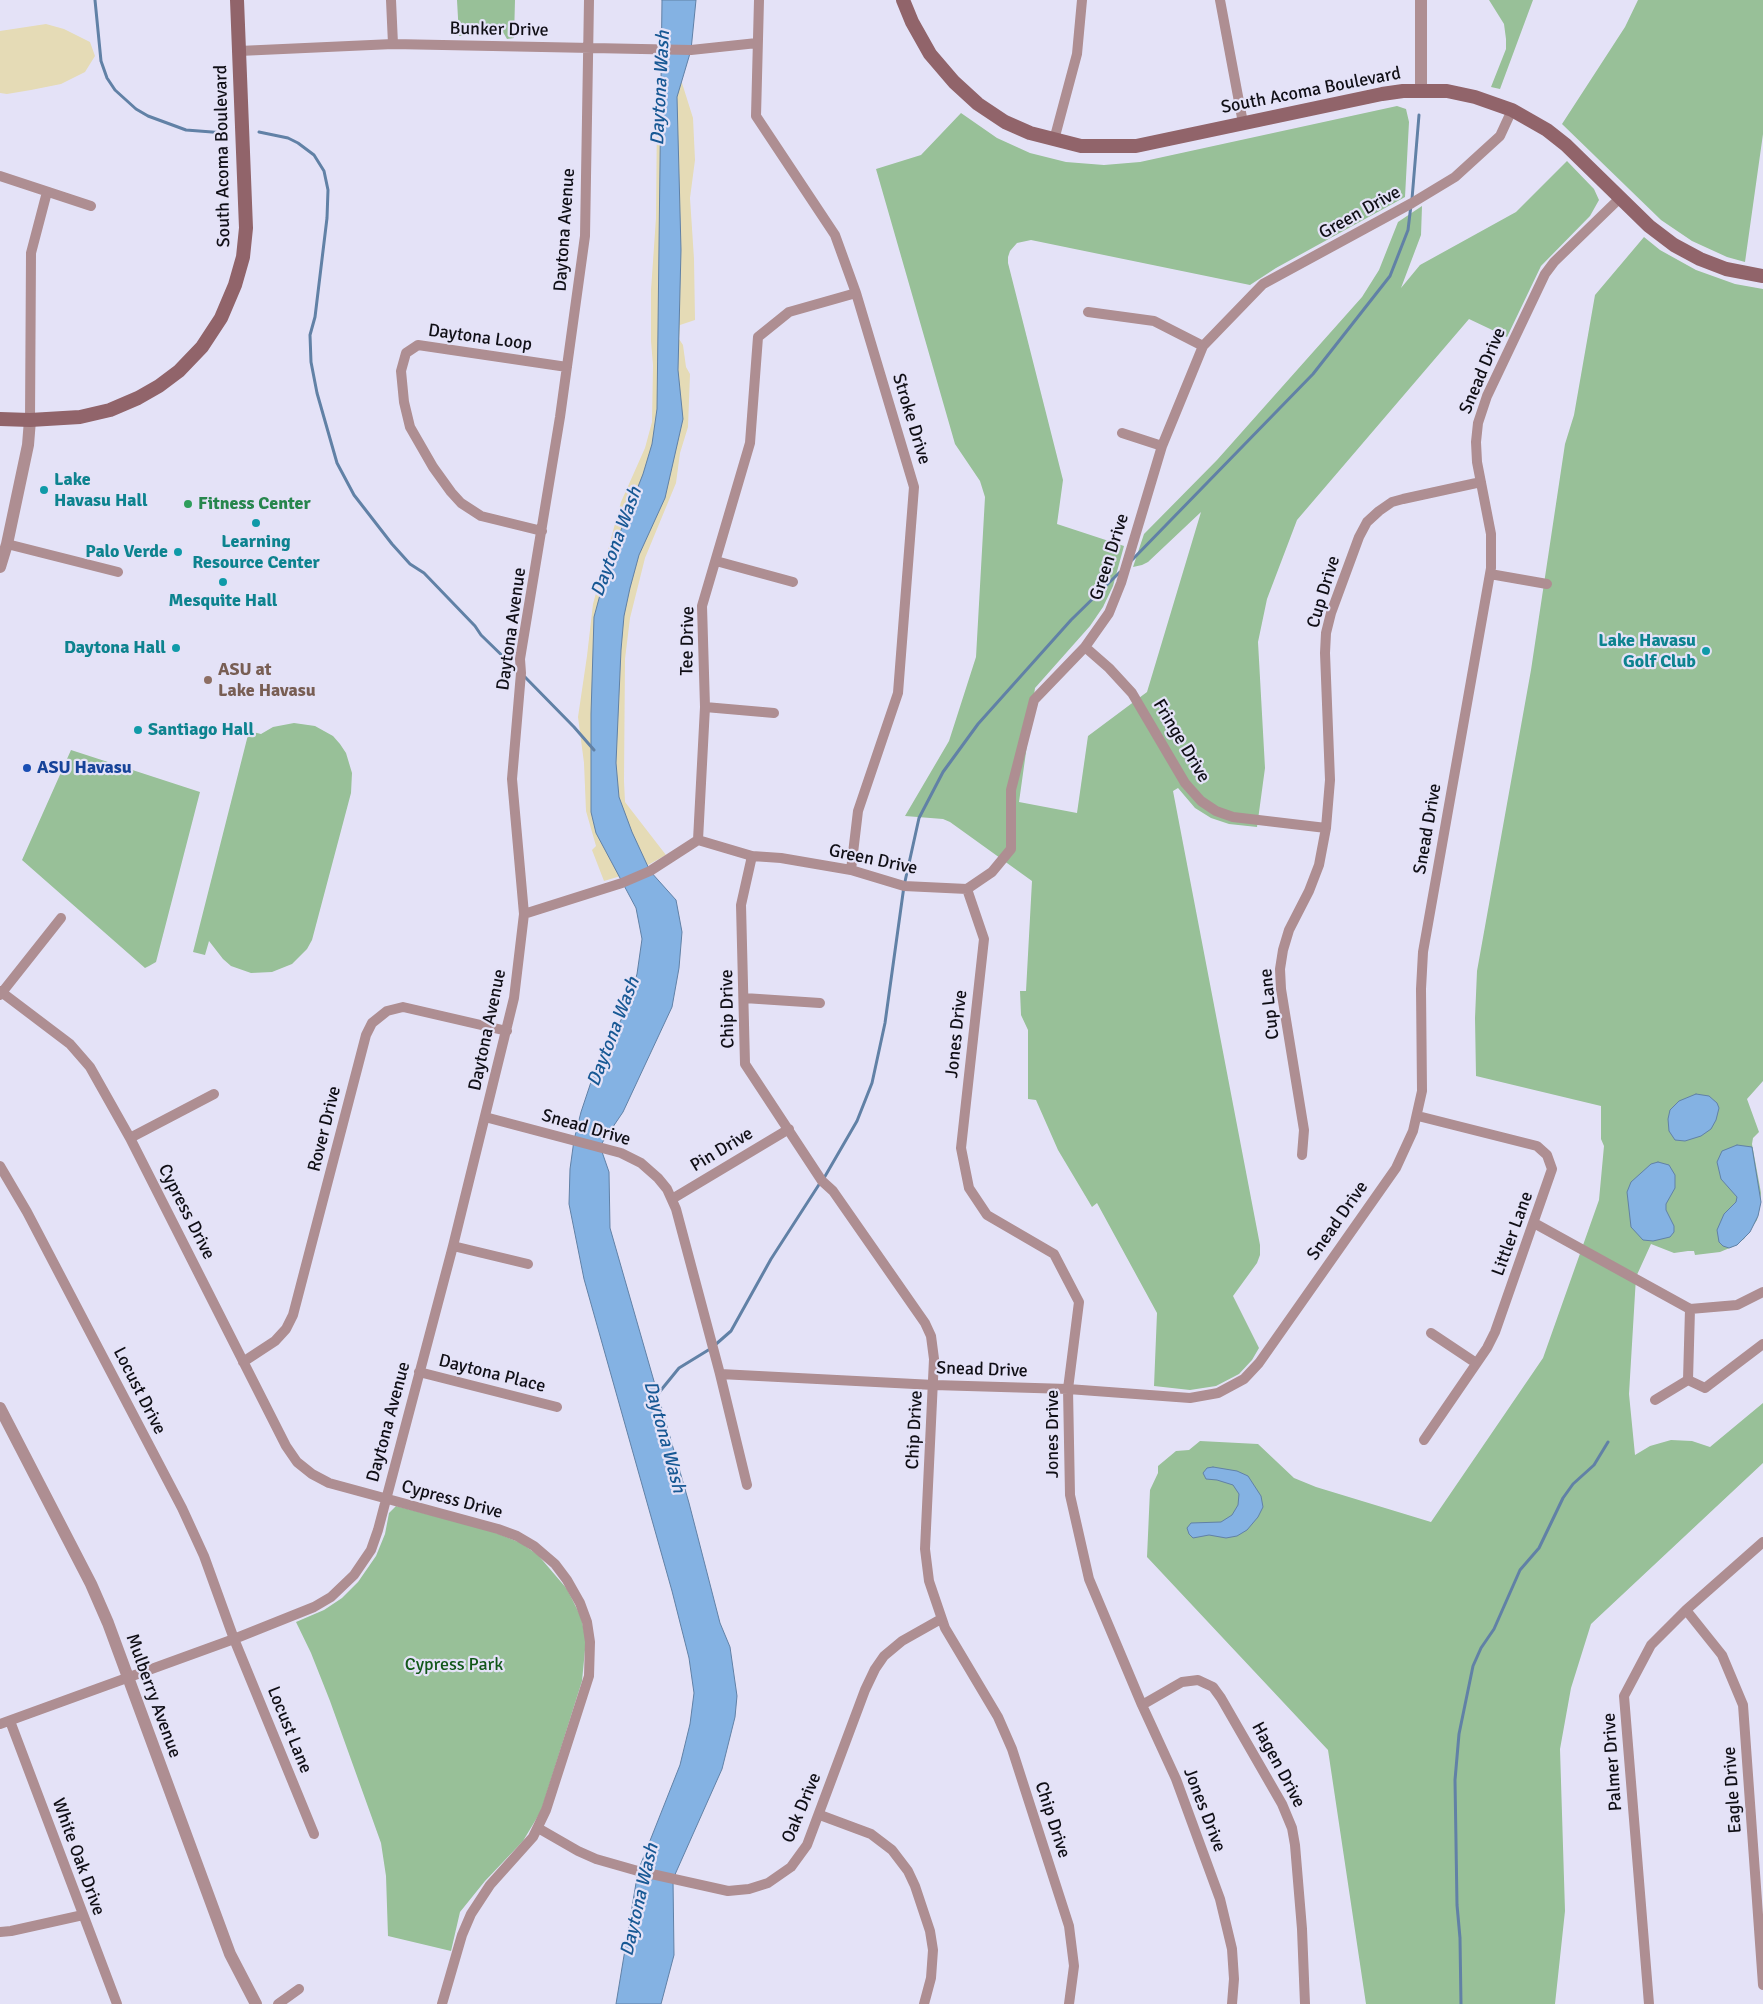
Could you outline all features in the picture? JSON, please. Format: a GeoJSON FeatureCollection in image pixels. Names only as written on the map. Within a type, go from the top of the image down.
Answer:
{"type":"FeatureCollection","features":[{"type":"Feature","properties":{"kind":"main road","name":"South Acoma Boulevard"},"geometry":{"type":"LineString","coordinates":[[0,419],[30,420],[80,417],[110,410],[138,398],[159,386],[179,371],[202,347],[221,318],[235,285],[243,257],[246,228],[237,0]]}},
{"type":"Feature","properties":{"kind":"main road","name":"South Acoma Boulevard"},"geometry":{"type":"LineString","coordinates":[[903,0],[912,22],[930,54],[954,82],[978,104],[1005,122],[1030,133],[1080,146],[1136,146],[1382,94],[1448,91],[1475,97],[1512,110],[1547,130],[1566,145],[1649,226],[1674,245],[1700,259],[1726,269],[1742,274],[1763,276]]}},
{"type":"Feature","properties":{"kind":"street"},"geometry":{"type":"LineString","coordinates":[[391,0],[392,44]]}},
{"type":"Feature","properties":{"kind":"street","name":"Daytona Avenue"},"geometry":{"type":"LineString","coordinates":[[0,1724],[127,1676],[234,1639],[314,1607],[339,1590],[360,1567],[371,1550],[378,1530],[453,1246],[514,998],[524,914],[512,779],[521,673],[520,659],[542,531],[585,236],[589,0]]}},
{"type":"Feature","properties":{"kind":"street","name":"Stroke Drive"},"geometry":{"type":"LineString","coordinates":[[759,0],[756,116],[835,235],[856,293],[914,487],[898,693],[858,811],[851,870]]}},
{"type":"Feature","properties":{"kind":"street"},"geometry":{"type":"LineString","coordinates":[[1054,140],[1077,54],[1082,0]]}},
{"type":"Feature","properties":{"kind":"street"},"geometry":{"type":"LineString","coordinates":[[1220,0],[1243,123]]}},
{"type":"Feature","properties":{"kind":"street"},"geometry":{"type":"LineString","coordinates":[[1421,0],[1421,91]]}},
{"type":"Feature","properties":{"kind":"street","name":"Bunker Drive"},"geometry":{"type":"LineString","coordinates":[[239,51],[392,44],[691,50],[757,43]]}},
{"type":"Feature","properties":{"kind":"street","name":"Green Drive"},"geometry":{"type":"LineString","coordinates":[[698,840],[752,856],[781,858],[851,870],[904,886],[967,889],[992,872],[1011,849],[1011,790],[1034,700],[1085,647],[1109,613],[1121,583],[1162,446],[1203,346],[1263,284],[1456,177],[1500,136],[1512,110]]}},
{"type":"Feature","properties":{"kind":"street"},"geometry":{"type":"LineString","coordinates":[[0,176],[91,206]]}},
{"type":"Feature","properties":{"kind":"street"},"geometry":{"type":"LineString","coordinates":[[0,567],[7,544],[28,445],[30,420],[31,253],[47,192]]}},
{"type":"Feature","properties":{"kind":"street","name":"Snead Drive"},"geometry":{"type":"LineString","coordinates":[[485,1117],[600,1146],[628,1156],[652,1172],[672,1198],[679,1216],[720,1374],[934,1385],[1068,1389],[1197,1398],[1225,1390],[1244,1379],[1259,1363],[1396,1168],[1408,1144],[1418,1116],[1422,1078],[1421,980],[1423,952],[1492,556],[1491,534],[1481,482],[1476,442],[1478,423],[1483,405],[1541,281],[1554,262],[1620,198]]}},
{"type":"Feature","properties":{"kind":"street","name":"Tee Drive"},"geometry":{"type":"LineString","coordinates":[[698,840],[705,707],[702,606],[750,443],[758,337],[788,312],[856,293]]}},
{"type":"Feature","properties":{"kind":"street"},"geometry":{"type":"LineString","coordinates":[[1088,312],[1154,321],[1203,346]]}},
{"type":"Feature","properties":{"kind":"street","name":"Daytona Loop"},"geometry":{"type":"LineString","coordinates":[[542,531],[481,516],[461,503],[451,492],[433,467],[410,427],[404,402],[401,371],[406,353],[418,345],[567,367]]}},
{"type":"Feature","properties":{"kind":"street"},"geometry":{"type":"LineString","coordinates":[[1122,433],[1162,446]]}},
{"type":"Feature","properties":{"kind":"street","name":"Cup Drive"},"geometry":{"type":"LineString","coordinates":[[1326,828],[1330,780],[1325,653],[1326,633],[1334,603],[1359,536],[1371,518],[1392,502],[1481,482]]}},
{"type":"Feature","properties":{"kind":"street"},"geometry":{"type":"LineString","coordinates":[[7,544],[118,572]]}},
{"type":"Feature","properties":{"kind":"street"},"geometry":{"type":"LineString","coordinates":[[716,561],[793,582]]}},
{"type":"Feature","properties":{"kind":"street"},"geometry":{"type":"LineString","coordinates":[[1490,574],[1547,584]]}},
{"type":"Feature","properties":{"kind":"street","name":"Fringe Drive"},"geometry":{"type":"LineString","coordinates":[[1085,647],[1109,668],[1132,693],[1185,783],[1201,802],[1216,811],[1233,817],[1326,828]]}},
{"type":"Feature","properties":{"kind":"street"},"geometry":{"type":"LineString","coordinates":[[705,707],[774,713]]}},
{"type":"Feature","properties":{"kind":"street","name":"Cup Lane"},"geometry":{"type":"LineString","coordinates":[[1302,1155],[1304,1130],[1281,989],[1280,969],[1289,930],[1310,891],[1317,872],[1326,828]]}},
{"type":"Feature","properties":{"kind":"street"},"geometry":{"type":"LineString","coordinates":[[524,914],[622,883],[650,871],[698,840]]}},
{"type":"Feature","properties":{"kind":"street","name":"Chip Drive"},"geometry":{"type":"LineString","coordinates":[[752,856],[741,904],[745,1064],[822,1181],[833,1192],[927,1328],[934,1350],[934,1385],[925,1549],[929,1582],[941,1619],[998,1717],[1012,1749],[1069,1926],[1074,1966],[1069,2004]]}},
{"type":"Feature","properties":{"kind":"street","name":"Jones Drive"},"geometry":{"type":"LineString","coordinates":[[967,889],[984,939],[961,1148],[969,1188],[987,1215],[1054,1254],[1079,1302],[1068,1389],[1070,1494],[1089,1579],[1142,1705],[1176,1779],[1220,1899],[1232,1950],[1234,1979],[1232,2004]]}},
{"type":"Feature","properties":{"kind":"street"},"geometry":{"type":"LineString","coordinates":[[1,993],[61,918]]}},
{"type":"Feature","properties":{"kind":"street","name":"Cypress Drive"},"geometry":{"type":"LineString","coordinates":[[1,993],[77,1051],[90,1068],[130,1138],[286,1446],[302,1466],[317,1478],[329,1483],[498,1529],[517,1536],[534,1546],[555,1564],[578,1597],[589,1635],[591,1656],[589,1676],[546,1810],[528,1844],[490,1885],[473,1908],[462,1935],[442,2004]]}},
{"type":"Feature","properties":{"kind":"street"},"geometry":{"type":"LineString","coordinates":[[744,998],[820,1004]]}},
{"type":"Feature","properties":{"kind":"street","name":"Rover Drive"},"geometry":{"type":"LineString","coordinates":[[243,1362],[276,1341],[294,1315],[365,1038],[372,1023],[387,1011],[404,1007],[507,1031]]}},
{"type":"Feature","properties":{"kind":"street"},"geometry":{"type":"LineString","coordinates":[[130,1138],[214,1094]]}},
{"type":"Feature","properties":{"kind":"street","name":"Littler Lane"},"geometry":{"type":"LineString","coordinates":[[1418,1116],[1530,1144],[1544,1151],[1551,1163],[1552,1174],[1495,1332],[1424,1440]]}},
{"type":"Feature","properties":{"kind":"street","name":"Pin Drive"},"geometry":{"type":"LineString","coordinates":[[672,1198],[789,1129]]}},
{"type":"Feature","properties":{"kind":"street","name":"Locust Drive"},"geometry":{"type":"LineString","coordinates":[[0,1166],[28,1212],[182,1508],[206,1563],[234,1639]]}},
{"type":"Feature","properties":{"kind":"street"},"geometry":{"type":"LineString","coordinates":[[1534,1223],[1690,1309],[1738,1305],[1763,1292]]}},
{"type":"Feature","properties":{"kind":"street"},"geometry":{"type":"LineString","coordinates":[[453,1246],[528,1264]]}},
{"type":"Feature","properties":{"kind":"street"},"geometry":{"type":"LineString","coordinates":[[1688,1380],[1690,1309]]}},
{"type":"Feature","properties":{"kind":"street"},"geometry":{"type":"LineString","coordinates":[[1431,1332],[1476,1363]]}},
{"type":"Feature","properties":{"kind":"street"},"geometry":{"type":"LineString","coordinates":[[1688,1380],[1705,1388],[1763,1344]]}},
{"type":"Feature","properties":{"kind":"street","name":"Daytona Place"},"geometry":{"type":"LineString","coordinates":[[419,1372],[557,1407]]}},
{"type":"Feature","properties":{"kind":"street"},"geometry":{"type":"LineString","coordinates":[[720,1374],[747,1485]]}},
{"type":"Feature","properties":{"kind":"street"},"geometry":{"type":"LineString","coordinates":[[1655,1400],[1688,1380]]}},
{"type":"Feature","properties":{"kind":"street","name":"Mulberry Avenue"},"geometry":{"type":"LineString","coordinates":[[0,1408],[91,1584],[108,1624],[230,1954],[256,2004]]}},
{"type":"Feature","properties":{"kind":"street","name":"Palmer Drive"},"geometry":{"type":"LineString","coordinates":[[1649,2004],[1624,1696],[1651,1645],[1686,1610],[1763,1542]]}},
{"type":"Feature","properties":{"kind":"street","name":"Eagle Drive"},"geometry":{"type":"LineString","coordinates":[[1686,1610],[1722,1655],[1743,1705],[1763,1985]]}},
{"type":"Feature","properties":{"kind":"street","name":"Oak Drive"},"geometry":{"type":"LineString","coordinates":[[538,1828],[578,1851],[611,1864],[714,1889],[735,1891],[762,1886],[786,1872],[804,1851],[820,1815],[865,1690],[875,1669],[895,1645],[941,1619]]}},
{"type":"Feature","properties":{"kind":"street","name":"Locust Lane"},"geometry":{"type":"LineString","coordinates":[[234,1639],[314,1834]]}},
{"type":"Feature","properties":{"kind":"street","name":"Hagen Drive"},"geometry":{"type":"LineString","coordinates":[[1142,1705],[1182,1682],[1198,1680],[1213,1687],[1282,1804],[1292,1828],[1296,1853],[1305,2004]]}},
{"type":"Feature","properties":{"kind":"street","name":"White Oak Drive"},"geometry":{"type":"LineString","coordinates":[[10,1720],[117,2004]]}},
{"type":"Feature","properties":{"kind":"street"},"geometry":{"type":"LineString","coordinates":[[820,1815],[871,1834],[892,1850],[908,1871],[930,1931],[933,1950],[932,1978],[924,2004]]}},
{"type":"Feature","properties":{"kind":"street"},"geometry":{"type":"LineString","coordinates":[[0,1932],[83,1915]]}},
{"type":"Feature","properties":{"kind":"street"},"geometry":{"type":"LineString","coordinates":[[278,2004],[299,1989]]}},
{"type":"Feature","properties":{"kind":"green space"},"geometry":{"type":"Polygon","coordinates":[[[457,0],[515,0],[514,38],[507,39],[500,27],[469,27],[473,36],[459,36],[457,0]]]}},
{"type":"Feature","properties":{"kind":"green space"},"geometry":{"type":"Polygon","coordinates":[[[1489,0],[1533,0],[1500,89],[1491,87],[1506,49],[1506,39],[1504,24],[1489,0]]]}},
{"type":"Feature","properties":{"kind":"green space"},"geometry":{"type":"Polygon","coordinates":[[[1638,0],[1763,0],[1763,134],[1745,262],[1727,257],[1692,241],[1661,220],[1562,124],[1625,27],[1638,0]]]}},
{"type":"Feature","properties":{"kind":"green space"},"geometry":{"type":"Polygon","coordinates":[[[1397,106],[1406,109],[1409,122],[1405,197],[1276,268],[1250,285],[1031,240],[1017,243],[1010,251],[1008,257],[1063,480],[1057,524],[1124,546],[1113,586],[1103,607],[1090,626],[1035,688],[1019,802],[1077,813],[1088,736],[1147,692],[1201,512],[1148,562],[1133,567],[1144,534],[1217,460],[1362,297],[1379,270],[1398,222],[1422,206],[1421,235],[1401,288],[1420,265],[1516,212],[1567,161],[1594,189],[1599,200],[1590,216],[1541,266],[1507,337],[1469,319],[1297,520],[1267,599],[1258,642],[1265,768],[1257,827],[1229,824],[1211,818],[1195,808],[1178,788],[1173,791],[1260,1245],[1260,1255],[1257,1263],[1233,1296],[1259,1348],[1252,1360],[1239,1374],[1216,1386],[1190,1390],[1154,1386],[1157,1313],[1097,1203],[1092,1207],[1058,1150],[1036,1100],[1028,1099],[1028,1030],[1021,1015],[1020,991],[1026,991],[1032,881],[950,822],[943,819],[905,816],[949,741],[976,657],[985,497],[980,481],[955,444],[876,169],[921,155],[961,113],[997,138],[1030,153],[1066,162],[1104,165],[1140,162],[1397,106]]]}},
{"type":"Feature","properties":{"kind":"green space"},"geometry":{"type":"Polygon","coordinates":[[[1644,237],[1660,250],[1696,270],[1735,284],[1763,289],[1763,1081],[1747,1099],[1759,1132],[1753,1138],[1752,1144],[1761,1193],[1757,1220],[1744,1239],[1720,1252],[1695,1255],[1694,1251],[1674,1253],[1651,1244],[1636,1277],[1629,1394],[1635,1455],[1650,1446],[1671,1440],[1692,1441],[1710,1447],[1763,1403],[1763,1463],[1591,1624],[1571,1688],[1560,1749],[1565,1911],[1555,2004],[1366,2004],[1328,1750],[1147,1557],[1150,1490],[1158,1473],[1158,1466],[1176,1451],[1189,1450],[1200,1441],[1258,1444],[1294,1478],[1316,1487],[1431,1522],[1543,1358],[1599,1200],[1604,1146],[1601,1139],[1601,1106],[1476,1076],[1475,1018],[1477,971],[1531,670],[1565,444],[1574,415],[1595,295],[1644,237]]]}},
{"type":"Feature","properties":{"kind":"green space"},"geometry":{"type":"Polygon","coordinates":[[[294,723],[315,726],[333,736],[340,744],[346,753],[352,773],[351,793],[312,940],[307,949],[292,964],[272,972],[251,973],[231,966],[209,941],[205,955],[193,952],[249,731],[261,734],[273,727],[294,723]]]}},
{"type":"Feature","properties":{"kind":"green space"},"geometry":{"type":"Polygon","coordinates":[[[71,750],[200,792],[156,962],[145,968],[22,860],[71,750]]]}},
{"type":"Feature","properties":{"kind":"green space","name":"Cypress Park"},"geometry":{"type":"Polygon","coordinates":[[[396,1506],[491,1531],[521,1543],[538,1555],[567,1589],[581,1617],[585,1636],[582,1681],[541,1811],[523,1841],[485,1881],[460,1912],[451,1951],[388,1936],[386,1876],[381,1843],[330,1701],[311,1653],[296,1622],[324,1610],[342,1598],[358,1582],[376,1556],[385,1534],[389,1513],[396,1506]]]}},
{"type":"Feature","properties":{"kind":"sand"},"geometry":{"type":"Polygon","coordinates":[[[46,24],[64,29],[90,42],[95,56],[85,72],[61,84],[7,94],[0,93],[0,31],[46,24]]]}},
{"type":"Feature","properties":{"kind":"sand"},"geometry":{"type":"Polygon","coordinates":[[[671,83],[682,83],[693,118],[695,160],[690,198],[695,320],[680,325],[679,339],[683,345],[686,367],[690,374],[688,427],[680,453],[676,483],[645,558],[630,618],[625,659],[624,781],[625,802],[666,855],[637,871],[604,881],[592,850],[596,846],[586,811],[584,763],[578,717],[593,604],[621,502],[645,448],[652,422],[651,290],[656,218],[657,109],[658,100],[667,105],[671,83]]]}},
{"type":"Feature","properties":{"kind":"water","name":"Daytona Wash"},"geometry":{"type":"Polygon","coordinates":[[[662,0],[696,0],[691,50],[677,97],[681,250],[678,370],[683,419],[665,498],[639,555],[624,616],[616,763],[619,797],[632,832],[650,871],[676,900],[682,932],[679,968],[672,1007],[623,1112],[600,1146],[609,1172],[610,1228],[689,1503],[720,1623],[730,1647],[737,1696],[735,1717],[722,1769],[673,1879],[674,1955],[661,2004],[616,2004],[638,1871],[680,1765],[690,1724],[694,1693],[689,1658],[672,1591],[584,1279],[569,1204],[570,1169],[574,1140],[581,1112],[594,1073],[626,1010],[637,974],[642,939],[636,908],[596,833],[591,812],[591,714],[594,617],[610,558],[643,474],[652,444],[657,409],[662,0]]]}},
{"type":"Feature","properties":{"kind":"water"},"geometry":{"type":"Polygon","coordinates":[[[1696,1094],[1709,1096],[1717,1103],[1719,1108],[1716,1120],[1711,1129],[1701,1136],[1685,1141],[1675,1140],[1669,1131],[1668,1119],[1670,1110],[1679,1101],[1696,1094]]]}},
{"type":"Feature","properties":{"kind":"water"},"geometry":{"type":"Polygon","coordinates":[[[1737,1145],[1752,1147],[1761,1202],[1758,1216],[1750,1232],[1737,1245],[1729,1248],[1719,1242],[1717,1230],[1724,1214],[1736,1202],[1737,1197],[1721,1179],[1717,1162],[1722,1151],[1737,1145]]]}},
{"type":"Feature","properties":{"kind":"water"},"geometry":{"type":"Polygon","coordinates":[[[1658,1162],[1669,1165],[1675,1175],[1675,1188],[1666,1204],[1666,1210],[1674,1226],[1674,1232],[1670,1237],[1653,1241],[1643,1240],[1631,1227],[1627,1192],[1631,1182],[1651,1164],[1658,1162]]]}},
{"type":"Feature","properties":{"kind":"water"},"geometry":{"type":"Polygon","coordinates":[[[1213,1467],[1237,1471],[1248,1476],[1261,1496],[1263,1507],[1258,1517],[1247,1530],[1237,1536],[1226,1538],[1209,1535],[1193,1538],[1187,1528],[1191,1523],[1221,1522],[1232,1515],[1238,1505],[1239,1494],[1233,1485],[1206,1479],[1203,1473],[1207,1468],[1213,1467]]]}},
{"type":"Feature","properties":{"kind":"waterway"},"geometry":{"type":"LineString","coordinates":[[95,0],[101,61],[107,78],[115,90],[136,109],[148,116],[186,130],[225,133]]}},
{"type":"Feature","properties":{"kind":"waterway"},"geometry":{"type":"LineString","coordinates":[[1412,199],[1419,115]]}},
{"type":"Feature","properties":{"kind":"waterway"},"geometry":{"type":"LineString","coordinates":[[259,132],[288,138],[298,143],[314,155],[324,171],[328,190],[327,218],[315,317],[310,335],[311,362],[317,393],[337,463],[354,495],[392,544],[410,564],[424,573],[475,626],[481,635],[518,671]]}},
{"type":"Feature","properties":{"kind":"waterway"},"geometry":{"type":"LineString","coordinates":[[1132,560],[1313,374],[1390,276],[1408,230],[1411,205]]}},
{"type":"Feature","properties":{"kind":"waterway"},"geometry":{"type":"LineString","coordinates":[[824,1178],[857,1121],[872,1083],[885,1023],[904,886],[919,818],[943,772],[978,724],[1071,620],[1120,572]]}},
{"type":"Feature","properties":{"kind":"waterway"},"geometry":{"type":"LineString","coordinates":[[523,675],[594,750]]}},
{"type":"Feature","properties":{"kind":"waterway"},"geometry":{"type":"LineString","coordinates":[[715,1345],[731,1331],[771,1259],[820,1183]]}},
{"type":"Feature","properties":{"kind":"waterway","name":"Daytona Wash"},"geometry":{"type":"LineString","coordinates":[[657,1395],[679,1368],[710,1349]]}},
{"type":"Feature","properties":{"kind":"waterway"},"geometry":{"type":"LineString","coordinates":[[1461,2004],[1455,1780],[1459,1734],[1473,1666],[1481,1648],[1494,1629],[1520,1570],[1539,1548],[1563,1498],[1573,1484],[1594,1465],[1608,1442]]}},
{"type":"Feature","properties":{"kind":"place","name":"Lake Havasu Hall"},"geometry":{"type":"Point","coordinates":[44,490]}},
{"type":"Feature","properties":{"kind":"place","name":"Fitness Center"},"geometry":{"type":"Point","coordinates":[188,504]}},
{"type":"Feature","properties":{"kind":"place","name":"Learning Resource Center"},"geometry":{"type":"Point","coordinates":[256,523]}},
{"type":"Feature","properties":{"kind":"place","name":"Palo Verde"},"geometry":{"type":"Point","coordinates":[178,552]}},
{"type":"Feature","properties":{"kind":"place","name":"Mesquite Hall"},"geometry":{"type":"Point","coordinates":[223,582]}},
{"type":"Feature","properties":{"kind":"place","name":"Daytona Hall"},"geometry":{"type":"Point","coordinates":[176,648]}},
{"type":"Feature","properties":{"kind":"place","name":"Lake Havasu Golf Club"},"geometry":{"type":"Point","coordinates":[1706,651]}},
{"type":"Feature","properties":{"kind":"place","name":"ASU at Lake Havasu"},"geometry":{"type":"Point","coordinates":[208,680]}},
{"type":"Feature","properties":{"kind":"place","name":"Santiago Hall"},"geometry":{"type":"Point","coordinates":[138,730]}},
{"type":"Feature","properties":{"kind":"place","name":"ASU Havasu"},"geometry":{"type":"Point","coordinates":[27,768]}}]}
